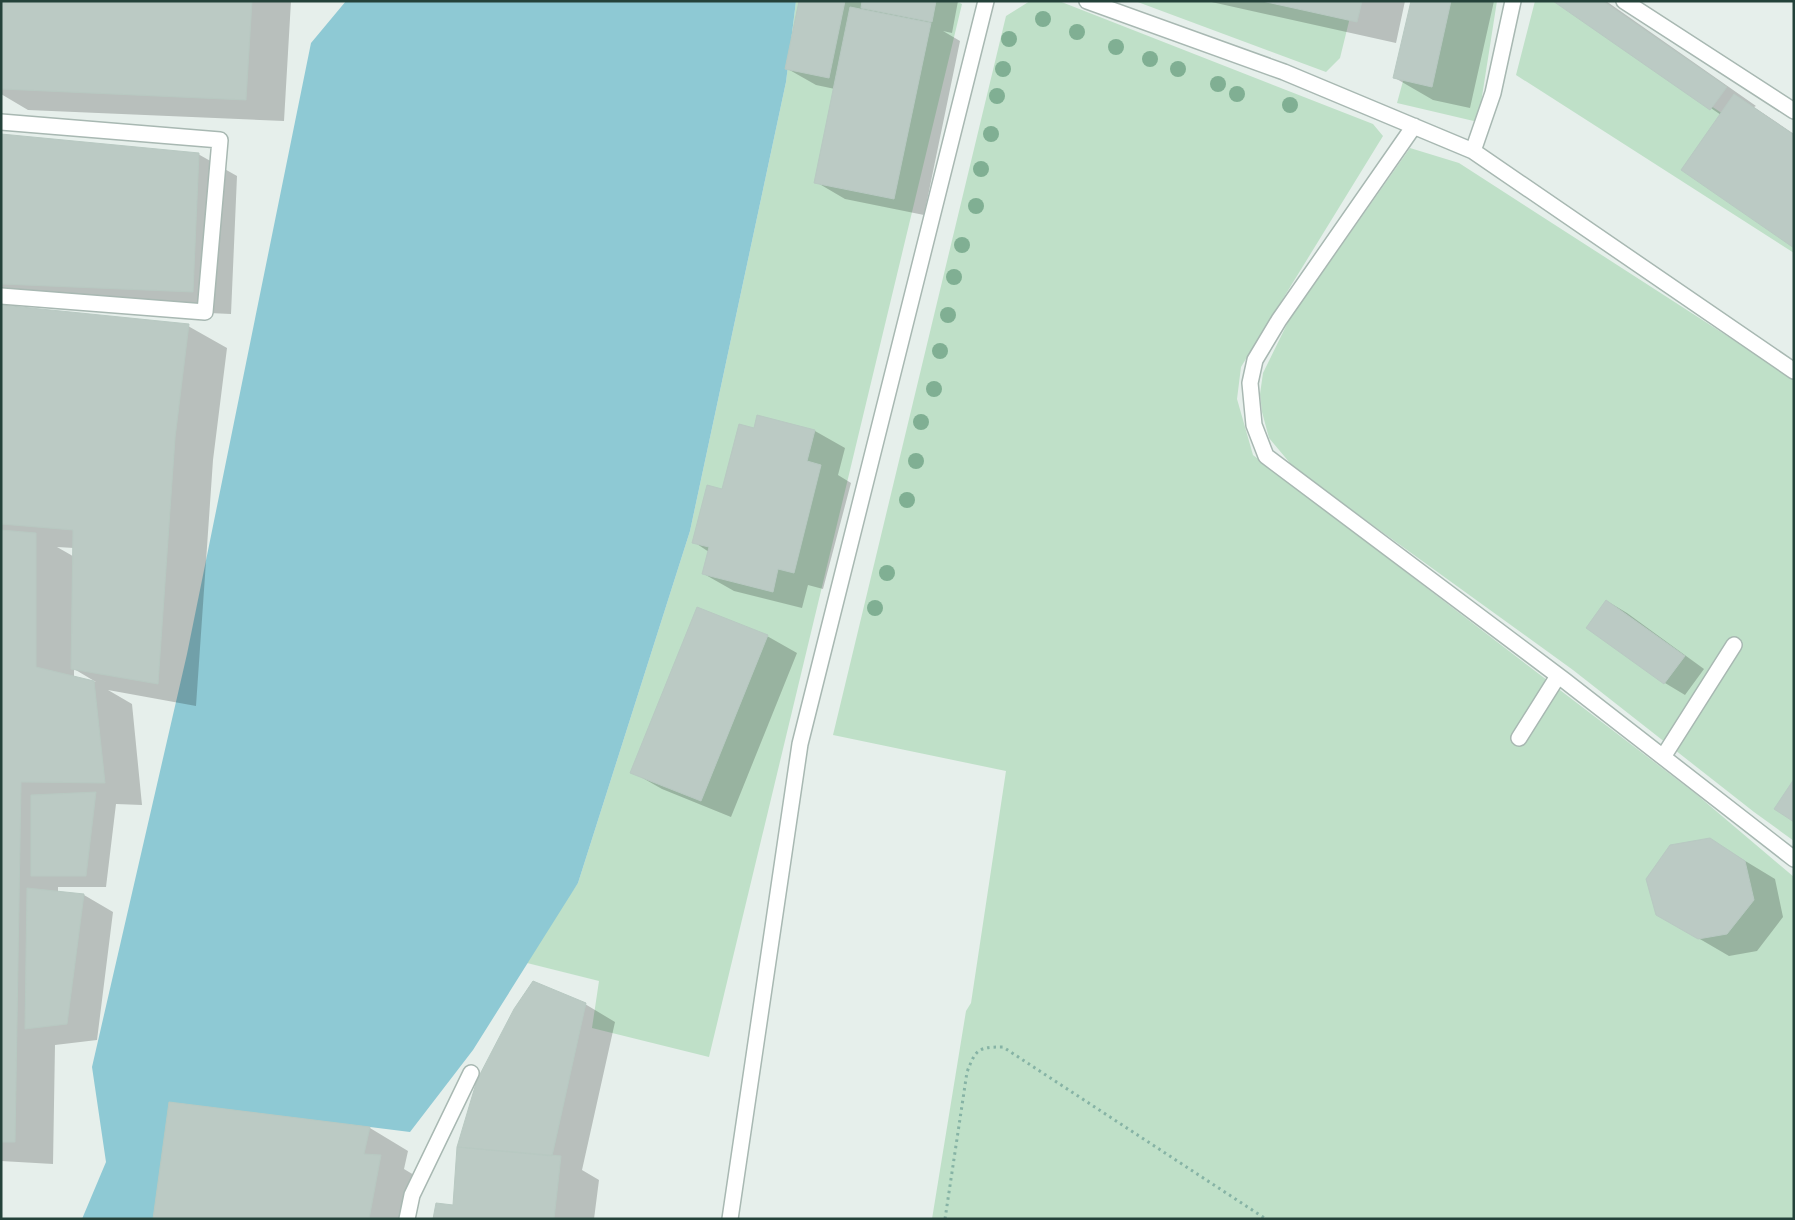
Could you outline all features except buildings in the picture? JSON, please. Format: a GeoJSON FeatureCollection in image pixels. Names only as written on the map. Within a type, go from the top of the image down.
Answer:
{"type":"FeatureCollection","features":[{"type":"Feature","properties":{"kind":"lane"},"geometry":{"type":"LineString","coordinates":[[730,1219],[800,744],[986,1]]}},
{"type":"Feature","properties":{"kind":"lane"},"geometry":{"type":"LineString","coordinates":[[1087,1],[1284,72],[1473,151],[1794,371]]}},
{"type":"Feature","properties":{"kind":"lane"},"geometry":{"type":"LineString","coordinates":[[1473,151],[1493,93],[1513,1]]}},
{"type":"Feature","properties":{"kind":"lane"},"geometry":{"type":"LineString","coordinates":[[1624,1],[1794,111]]}},
{"type":"Feature","properties":{"kind":"lane"},"geometry":{"type":"LineString","coordinates":[[1,122],[220,140],[205,312],[1,296]]}},
{"type":"Feature","properties":{"kind":"lane"},"geometry":{"type":"LineString","coordinates":[[1414,126],[1279,320],[1255,360],[1250,384],[1254,425],[1266,456],[1558,676],[1794,859]]}},
{"type":"Feature","properties":{"kind":"lane"},"geometry":{"type":"LineString","coordinates":[[1663,757],[1734,645]]}},
{"type":"Feature","properties":{"kind":"lane"},"geometry":{"type":"LineString","coordinates":[[1519,738],[1558,676]]}},
{"type":"Feature","properties":{"kind":"lane"},"geometry":{"type":"LineString","coordinates":[[407,1219],[412,1194],[471,1073]]}},
{"type":"Feature","properties":{"kind":"path"},"geometry":{"type":"LineString","coordinates":[[945,1219],[967,1072],[975,1054],[986,1047],[1003,1047],[1266,1219]]}},
{"type":"Feature","properties":{"kind":"green space"},"geometry":{"type":"Polygon","coordinates":[[[796,1],[956,1],[962,4],[709,1057],[592,1028],[599,981],[523,962],[578,883],[690,531],[786,82],[796,1]]]}},
{"type":"Feature","properties":{"kind":"green space"},"geometry":{"type":"Polygon","coordinates":[[[1030,1],[1059,1],[1373,124],[1383,136],[1241,367],[1237,399],[1253,455],[1696,794],[1794,877],[1794,1219],[932,1219],[966,1011],[971,1003],[1006,771],[833,735],[1006,16],[1030,1]]]}},
{"type":"Feature","properties":{"kind":"green space"},"geometry":{"type":"Polygon","coordinates":[[[1135,1],[1354,1],[1340,58],[1326,72],[1135,1]]]}},
{"type":"Feature","properties":{"kind":"green space"},"geometry":{"type":"Polygon","coordinates":[[[1425,1],[1497,1],[1478,122],[1397,103],[1425,1]]]}},
{"type":"Feature","properties":{"kind":"green space"},"geometry":{"type":"Polygon","coordinates":[[[1535,1],[1553,1],[1794,161],[1794,253],[1516,75],[1535,1]]]}},
{"type":"Feature","properties":{"kind":"green space"},"geometry":{"type":"Polygon","coordinates":[[[1410,148],[1459,163],[1794,379],[1794,841],[1754,812],[1573,670],[1295,469],[1269,438],[1262,412],[1260,394],[1263,373],[1289,320],[1410,148]]]}},
{"type":"Feature","properties":{"kind":"water"},"geometry":{"type":"Polygon","coordinates":[[[346,1],[796,1],[786,82],[690,531],[578,883],[473,1050],[410,1132],[370,1127],[153,1219],[82,1219],[106,1162],[92,1067],[187,654],[311,43],[346,1]]]}}]}
